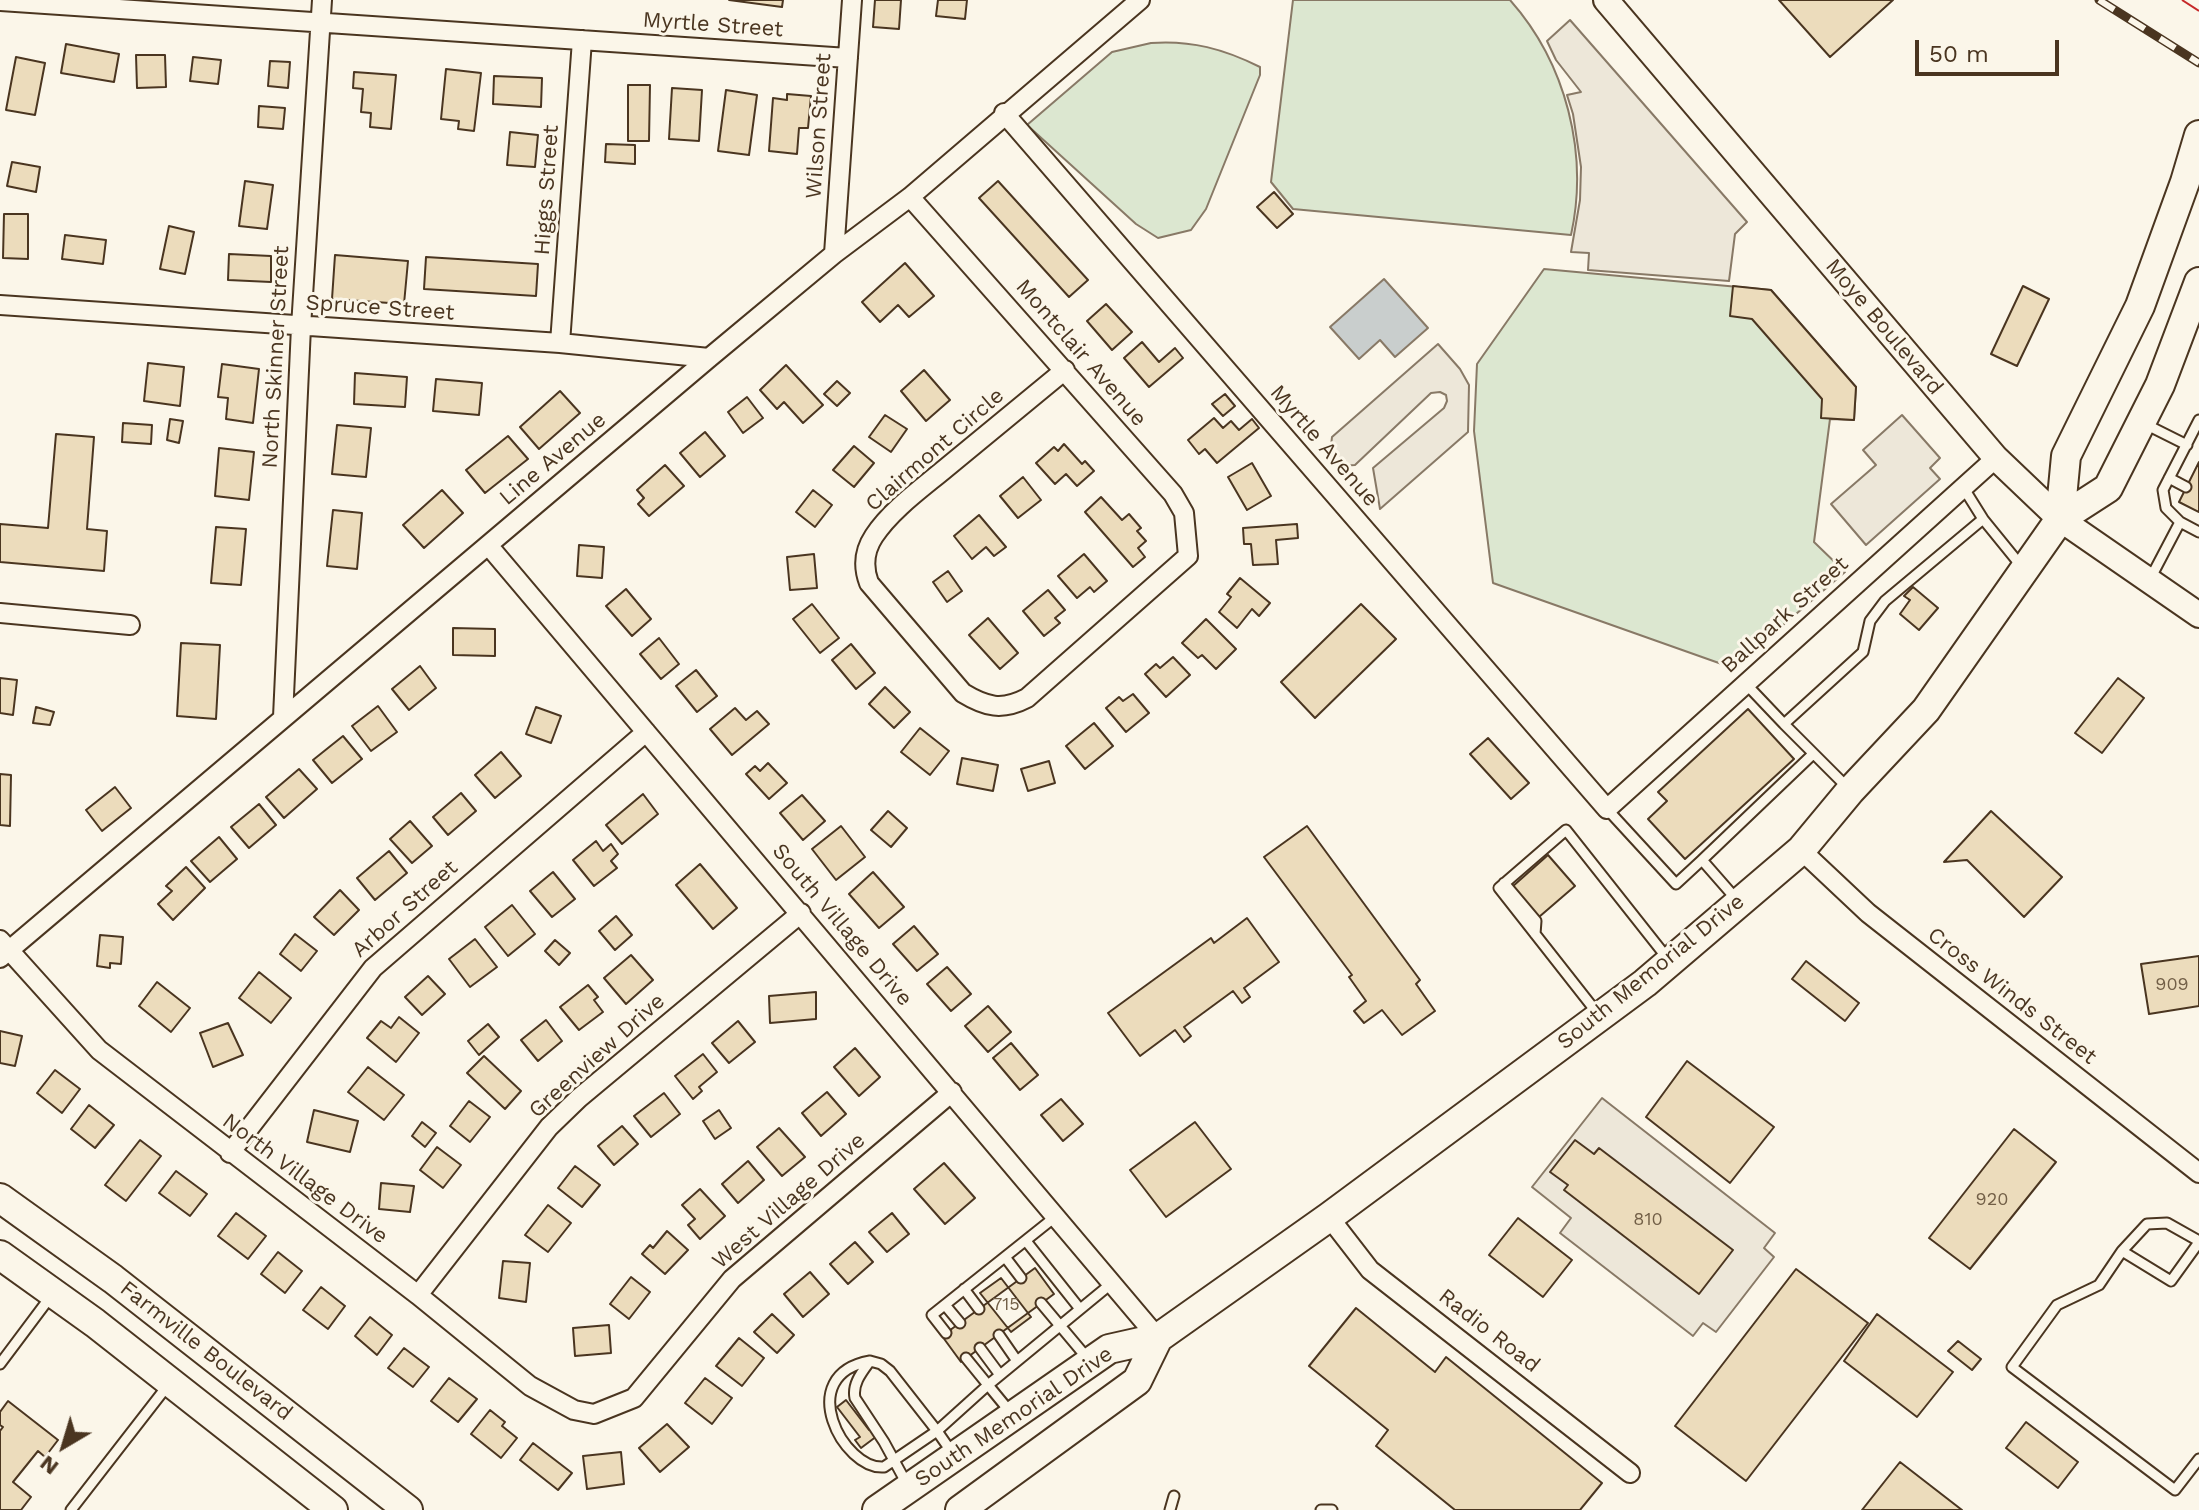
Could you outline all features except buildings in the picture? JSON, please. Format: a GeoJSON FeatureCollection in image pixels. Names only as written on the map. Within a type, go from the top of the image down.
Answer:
{"type":"FeatureCollection","features":[{"type":"Feature","properties":{"kind":"main road","name":"Moye Boulevard"},"geometry":{"type":"LineString","coordinates":[[1606,0],[1996,458],[2060,519],[2199,615]]}},
{"type":"Feature","properties":{"kind":"main road"},"geometry":{"type":"LineString","coordinates":[[2060,519],[2066,456],[2140,306],[2199,135]]}},
{"type":"Feature","properties":{"kind":"main road","name":"South Memorial Drive"},"geometry":{"type":"LineString","coordinates":[[877,1510],[1109,1349],[1158,1338],[1329,1217],[1670,963],[1801,850],[1850,791],[1926,710],[2060,519],[2108,488],[2142,423],[2199,282]]}},
{"type":"Feature","properties":{"kind":"main road","name":"Farmville Boulevard"},"geometry":{"type":"LineString","coordinates":[[0,1198],[125,1288],[408,1510]]}},
{"type":"Feature","properties":{"kind":"main road"},"geometry":{"type":"LineString","coordinates":[[0,1255],[53,1292],[333,1510]]}},
{"type":"Feature","properties":{"kind":"main road","name":"South Memorial Drive"},"geometry":{"type":"LineString","coordinates":[[960,1510],[1137,1381],[1158,1338]]}},
{"type":"Feature","properties":{"kind":"street","name":"North Skinner Street"},"geometry":{"type":"LineString","coordinates":[[283,717],[301,327],[322,0]]}},
{"type":"Feature","properties":{"kind":"street","name":"Wilson Street"},"geometry":{"type":"LineString","coordinates":[[834,254],[852,0]]}},
{"type":"Feature","properties":{"kind":"street","name":"Line Avenue"},"geometry":{"type":"LineString","coordinates":[[3,950],[834,254],[910,197],[1004,113],[1140,0]]}},
{"type":"Feature","properties":{"kind":"street","name":"Myrtle Street"},"geometry":{"type":"LineString","coordinates":[[0,1],[848,58]]}},
{"type":"Feature","properties":{"kind":"street","name":"Higgs Street"},"geometry":{"type":"LineString","coordinates":[[560,343],[582,40]]}},
{"type":"Feature","properties":{"kind":"street","name":"Myrtle Avenue"},"geometry":{"type":"LineString","coordinates":[[1004,113],[1607,809]]}},
{"type":"Feature","properties":{"kind":"street","name":"Montclair Avenue"},"geometry":{"type":"LineString","coordinates":[[910,197],[1173,494],[1184,513],[1188,556]]}},
{"type":"Feature","properties":{"kind":"street","name":"Spruce Street"},"geometry":{"type":"LineString","coordinates":[[0,305],[560,343],[709,358]]}},
{"type":"Feature","properties":{"kind":"street","name":"Clairmont Circle"},"geometry":{"type":"LineString","coordinates":[[1065,370],[889,518],[874,536],[867,552],[864,569],[869,583],[963,693],[980,704],[998,708],[1027,698],[1188,556]]}},
{"type":"Feature","properties":{"kind":"street","name":"Ballpark Street"},"geometry":{"type":"LineString","coordinates":[[1607,809],[1996,458]]}},
{"type":"Feature","properties":{"kind":"street","name":"South Village Drive"},"geometry":{"type":"LineString","coordinates":[[488,545],[1158,1338]]}},
{"type":"Feature","properties":{"kind":"street"},"geometry":{"type":"LineString","coordinates":[[0,613],[130,625]]}},
{"type":"Feature","properties":{"kind":"street","name":"Arbor Street"},"geometry":{"type":"LineString","coordinates":[[230,1153],[373,968],[646,732]]}},
{"type":"Feature","properties":{"kind":"street","name":"Cross Winds Street"},"geometry":{"type":"LineString","coordinates":[[1801,850],[1868,913],[2199,1173]]}},
{"type":"Feature","properties":{"kind":"street","name":"Greenview Drive"},"geometry":{"type":"LineString","coordinates":[[418,1295],[549,1127],[579,1098],[801,913]]}},
{"type":"Feature","properties":{"kind":"street","name":"North Village Drive"},"geometry":{"type":"LineString","coordinates":[[3,950],[99,1050],[230,1153],[418,1295],[530,1386],[574,1410],[594,1414]]}},
{"type":"Feature","properties":{"kind":"street","name":"West Village Drive"},"geometry":{"type":"LineString","coordinates":[[594,1414],[634,1398],[732,1279],[952,1092]]}},
{"type":"Feature","properties":{"kind":"street","name":"Radio Road"},"geometry":{"type":"LineString","coordinates":[[1329,1217],[1370,1270],[1630,1473]]}},
{"type":"Feature","properties":{"kind":"lane"},"geometry":{"type":"LineString","coordinates":[[2199,421],[2163,490],[2166,508],[2180,522],[2199,532]]}},
{"type":"Feature","properties":{"kind":"lane"},"geometry":{"type":"LineString","coordinates":[[2142,423],[2187,445]]}},
{"type":"Feature","properties":{"kind":"lane"},"geometry":{"type":"LineString","coordinates":[[2169,478],[2186,487]]}},
{"type":"Feature","properties":{"kind":"lane"},"geometry":{"type":"LineString","coordinates":[[1963,487],[1983,519],[2024,569]]}},
{"type":"Feature","properties":{"kind":"lane"},"geometry":{"type":"LineString","coordinates":[[1784,724],[1863,652],[1870,621],[1885,601],[1983,519]]}},
{"type":"Feature","properties":{"kind":"lane"},"geometry":{"type":"LineString","coordinates":[[2149,581],[2180,522]]}},
{"type":"Feature","properties":{"kind":"lane"},"geometry":{"type":"LineString","coordinates":[[1746,684],[1850,791]]}},
{"type":"Feature","properties":{"kind":"lane"},"geometry":{"type":"LineString","coordinates":[[1607,809],[1676,884],[1813,754]]}},
{"type":"Feature","properties":{"kind":"lane"},"geometry":{"type":"LineString","coordinates":[[1600,1017],[1499,888],[1566,830],[1670,963]]}},
{"type":"Feature","properties":{"kind":"lane"},"geometry":{"type":"LineString","coordinates":[[1702,860],[1740,903]]}},
{"type":"Feature","properties":{"kind":"lane"},"geometry":{"type":"LineString","coordinates":[[946,1333],[932,1315],[1056,1216]]}},
{"type":"Feature","properties":{"kind":"lane"},"geometry":{"type":"LineString","coordinates":[[2122,1251],[2171,1281],[2199,1242],[2167,1223],[2147,1224],[2122,1251],[2099,1285],[2057,1305],[2012,1367],[2175,1490],[2199,1459]]}},
{"type":"Feature","properties":{"kind":"lane"},"geometry":{"type":"LineString","coordinates":[[1026,1241],[1080,1309]]}},
{"type":"Feature","properties":{"kind":"lane"},"geometry":{"type":"LineString","coordinates":[[1005,1257],[1021,1278]]}},
{"type":"Feature","properties":{"kind":"lane"},"geometry":{"type":"LineString","coordinates":[[954,1457],[937,1431],[890,1371],[881,1364],[870,1361],[855,1364],[844,1370],[829,1392],[828,1412],[857,1457],[878,1467],[894,1462],[937,1431],[1112,1283]]}},
{"type":"Feature","properties":{"kind":"lane"},"geometry":{"type":"LineString","coordinates":[[964,1289],[979,1309]]}},
{"type":"Feature","properties":{"kind":"lane"},"geometry":{"type":"LineString","coordinates":[[0,1364],[53,1292]]}},
{"type":"Feature","properties":{"kind":"lane"},"geometry":{"type":"LineString","coordinates":[[1041,1303],[1090,1362]]}},
{"type":"Feature","properties":{"kind":"lane"},"geometry":{"type":"LineString","coordinates":[[945,1305],[960,1323]]}},
{"type":"Feature","properties":{"kind":"lane"},"geometry":{"type":"LineString","coordinates":[[999,1335],[1017,1361]]}},
{"type":"Feature","properties":{"kind":"lane"},"geometry":{"type":"LineString","coordinates":[[980,1348],[1000,1375]]}},
{"type":"Feature","properties":{"kind":"lane"},"geometry":{"type":"LineString","coordinates":[[966,1358],[1013,1416]]}},
{"type":"Feature","properties":{"kind":"lane"},"geometry":{"type":"LineString","coordinates":[[870,1361],[857,1381],[855,1398],[909,1488]]}},
{"type":"Feature","properties":{"kind":"lane"},"geometry":{"type":"LineString","coordinates":[[71,1510],[170,1382]]}},
{"type":"Feature","properties":{"kind":"lane"},"geometry":{"type":"LineString","coordinates":[[1170,1510],[1174,1496]]}},
{"type":"Feature","properties":{"kind":"lane"},"geometry":{"type":"LineString","coordinates":[[1321,1510],[1332,1510]]}},
{"type":"Feature","properties":{"kind":"green space"},"geometry":{"type":"Polygon","coordinates":[[[1293,0],[1510,0],[1546,52],[1568,110],[1577,173],[1571,235],[1293,209],[1271,182],[1293,0]]]}},
{"type":"Feature","properties":{"kind":"green space"},"geometry":{"type":"Polygon","coordinates":[[[1151,43],[1207,47],[1260,67],[1260,75],[1206,209],[1191,230],[1158,238],[1136,224],[1027,125],[1112,52],[1151,43]]]}},
{"type":"Feature","properties":{"kind":"green space"},"geometry":{"type":"Polygon","coordinates":[[[1544,269],[1771,290],[1856,387],[1854,420],[1830,419],[1814,542],[1845,572],[1733,668],[1493,583],[1474,431],[1477,364],[1544,269]]]}},
{"type":"Feature","properties":{"kind":"shaded area"},"geometry":{"type":"Polygon","coordinates":[[[1570,20],[1747,222],[1735,234],[1729,281],[1588,270],[1589,253],[1571,252],[1580,200],[1581,167],[1567,95],[1581,92],[1556,60],[1547,41],[1570,20]]]}},
{"type":"Feature","properties":{"kind":"shaded area"},"geometry":{"type":"Polygon","coordinates":[[[1384,279],[1428,328],[1395,357],[1380,340],[1359,359],[1330,327],[1384,279]]]}},
{"type":"Feature","properties":{"kind":"shaded area"},"geometry":{"type":"Polygon","coordinates":[[[1438,344],[1460,369],[1469,385],[1468,432],[1380,509],[1373,468],[1444,408],[1446,395],[1431,393],[1355,465],[1340,466],[1330,455],[1332,437],[1438,344]]]}},
{"type":"Feature","properties":{"kind":"shaded area"},"geometry":{"type":"Polygon","coordinates":[[[1902,415],[1940,458],[1930,468],[1940,479],[1866,545],[1831,504],[1876,465],[1863,450],[1902,415]]]}},
{"type":"Feature","properties":{"kind":"shaded area"},"geometry":{"type":"Polygon","coordinates":[[[1602,1098],[1775,1233],[1764,1248],[1774,1257],[1716,1332],[1703,1323],[1693,1336],[1560,1233],[1571,1218],[1532,1187],[1602,1098]]]}},
{"type":"Feature","properties":{"kind":"railway"},"geometry":{"type":"LineString","coordinates":[[2099,0],[2199,63]]}},
{"type":"Feature","properties":{"kind":"power"},"geometry":{"type":"LineString","coordinates":[[2182,0],[2199,11]]}}]}
